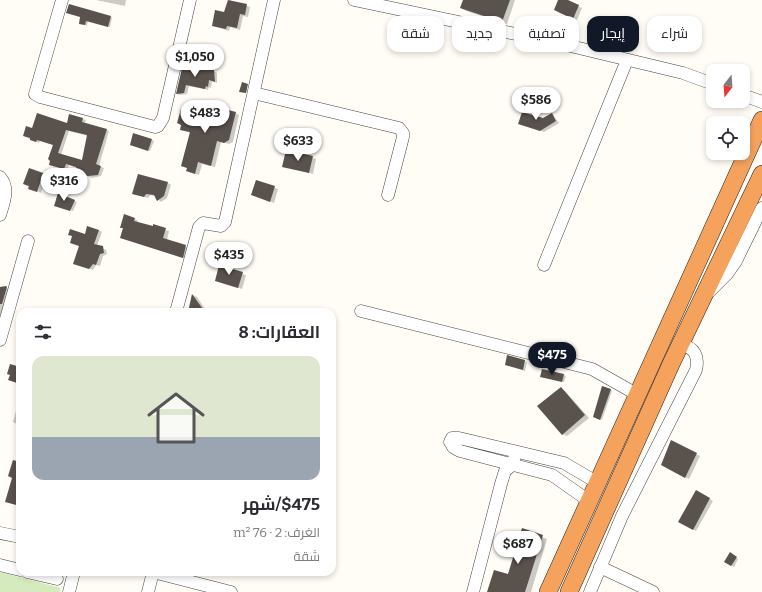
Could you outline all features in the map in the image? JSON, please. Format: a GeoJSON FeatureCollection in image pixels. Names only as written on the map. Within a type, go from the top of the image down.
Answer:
{"type":"FeatureCollection","features":[{"type":"Feature","properties":{"kind":"highway"},"geometry":{"type":"LineString","coordinates":[[548,592],[762,120]]}},
{"type":"Feature","properties":{"kind":"highway"},"geometry":{"type":"LineString","coordinates":[[568,592],[701,300],[762,174]]}},
{"type":"Feature","properties":{"kind":"street"},"geometry":{"type":"LineString","coordinates":[[62,0],[35,94],[40,97],[155,127],[158,126],[163,118],[190,0]]}},
{"type":"Feature","properties":{"kind":"street"},"geometry":{"type":"LineString","coordinates":[[177,308],[199,227],[203,223],[221,226],[225,222],[274,0]]}},
{"type":"Feature","properties":{"kind":"street"},"geometry":{"type":"LineString","coordinates":[[359,0],[558,43],[683,73],[706,81]]}},
{"type":"Feature","properties":{"kind":"street"},"geometry":{"type":"LineString","coordinates":[[544,265],[628,60]]}},
{"type":"Feature","properties":{"kind":"street"},"geometry":{"type":"LineString","coordinates":[[254,93],[399,128],[403,133],[403,137],[388,194]]}},
{"type":"Feature","properties":{"kind":"street"},"geometry":{"type":"LineString","coordinates":[[750,98],[762,102]]}},
{"type":"Feature","properties":{"kind":"street"},"geometry":{"type":"LineString","coordinates":[[0,177],[5,184],[6,191],[0,215]]}},
{"type":"Feature","properties":{"kind":"street"},"geometry":{"type":"LineString","coordinates":[[701,300],[727,274],[758,223],[762,208]]}},
{"type":"Feature","properties":{"kind":"street"},"geometry":{"type":"LineString","coordinates":[[0,340],[28,241]]}},
{"type":"Feature","properties":{"kind":"street"},"geometry":{"type":"LineString","coordinates":[[362,311],[592,369],[638,395]]}},
{"type":"Feature","properties":{"kind":"street"},"geometry":{"type":"LineString","coordinates":[[590,592],[622,516],[696,370],[697,357],[694,351],[688,346],[681,345]]}},
{"type":"Feature","properties":{"kind":"street"},"geometry":{"type":"LineString","coordinates":[[589,501],[552,475],[506,466],[460,451],[453,447],[450,442],[452,438],[459,438],[564,463],[598,483]]}},
{"type":"Feature","properties":{"kind":"street"},"geometry":{"type":"LineString","coordinates":[[504,448],[506,466]]}},
{"type":"Feature","properties":{"kind":"street"},"geometry":{"type":"LineString","coordinates":[[473,592],[506,466],[516,452]]}},
{"type":"Feature","properties":{"kind":"street"},"geometry":{"type":"LineString","coordinates":[[552,475],[555,461]]}},
{"type":"Feature","properties":{"kind":"street"},"geometry":{"type":"LineString","coordinates":[[0,532],[16,536]]}},
{"type":"Feature","properties":{"kind":"street"},"geometry":{"type":"LineString","coordinates":[[0,565],[16,569]]}},
{"type":"Feature","properties":{"kind":"street"},"geometry":{"type":"LineString","coordinates":[[600,567],[653,592]]}},
{"type":"Feature","properties":{"kind":"street"},"geometry":{"type":"LineString","coordinates":[[42,576],[56,580]]}},
{"type":"Feature","properties":{"kind":"street"},"geometry":{"type":"LineString","coordinates":[[69,592],[73,576]]}},
{"type":"Feature","properties":{"kind":"street"},"geometry":{"type":"LineString","coordinates":[[148,592],[152,576]]}},
{"type":"Feature","properties":{"kind":"street"},"geometry":{"type":"LineString","coordinates":[[169,576],[231,592]]}},
{"type":"Feature","properties":{"kind":"green space"},"geometry":{"type":"Polygon","coordinates":[[[0,572],[61,588],[60,592],[0,592],[0,572]]]}},
{"type":"Feature","properties":{"kind":"building"},"geometry":{"type":"Polygon","coordinates":[[[228,0],[247,4],[245,15],[240,14],[237,28],[227,26],[226,29],[212,26],[215,10],[224,12],[228,0]]]}},
{"type":"Feature","properties":{"kind":"building"},"geometry":{"type":"Polygon","coordinates":[[[463,0],[510,0],[504,16],[484,16],[460,8],[463,0]]]}},
{"type":"Feature","properties":{"kind":"building"},"geometry":{"type":"Polygon","coordinates":[[[558,0],[568,0],[579,5],[574,16],[567,16],[554,10],[558,0]]]}},
{"type":"Feature","properties":{"kind":"building"},"geometry":{"type":"Polygon","coordinates":[[[69,4],[111,16],[108,27],[86,21],[85,25],[79,24],[80,17],[66,13],[69,4]]]}},
{"type":"Feature","properties":{"kind":"building"},"geometry":{"type":"Polygon","coordinates":[[[183,64],[214,70],[215,82],[209,80],[208,87],[206,86],[205,89],[186,85],[184,93],[176,94],[183,64]]]}},
{"type":"Feature","properties":{"kind":"building"},"geometry":{"type":"Polygon","coordinates":[[[242,82],[248,84],[246,93],[239,92],[242,82]]]}},
{"type":"Feature","properties":{"kind":"building"},"geometry":{"type":"Polygon","coordinates":[[[208,105],[236,112],[229,140],[224,143],[217,141],[211,166],[198,162],[195,174],[186,171],[187,168],[181,166],[190,132],[180,130],[181,125],[177,123],[181,109],[206,113],[208,105]]]}},
{"type":"Feature","properties":{"kind":"building"},"geometry":{"type":"Polygon","coordinates":[[[522,112],[543,118],[552,113],[556,121],[540,131],[518,124],[522,112]]]}},
{"type":"Feature","properties":{"kind":"building"},"geometry":{"type":"Polygon","coordinates":[[[37,113],[67,123],[69,114],[83,118],[82,122],[107,129],[96,164],[101,166],[98,175],[88,176],[80,174],[76,167],[66,164],[64,169],[49,165],[50,161],[48,159],[53,145],[37,140],[36,142],[23,136],[26,126],[32,128],[37,113]],[[66,130],[58,153],[82,160],[87,135],[66,130]]]}},
{"type":"Feature","properties":{"kind":"building"},"geometry":{"type":"Polygon","coordinates":[[[133,133],[152,139],[148,151],[130,145],[133,133]]]}},
{"type":"Feature","properties":{"kind":"building"},"geometry":{"type":"Polygon","coordinates":[[[286,150],[313,156],[309,173],[282,167],[286,150]]]}},
{"type":"Feature","properties":{"kind":"building"},"geometry":{"type":"Polygon","coordinates":[[[29,168],[46,174],[44,181],[41,180],[37,192],[28,189],[29,186],[23,184],[29,168]]]}},
{"type":"Feature","properties":{"kind":"building"},"geometry":{"type":"Polygon","coordinates":[[[138,174],[168,182],[164,196],[157,201],[154,195],[146,194],[144,197],[132,194],[138,174]]]}},
{"type":"Feature","properties":{"kind":"building"},"geometry":{"type":"Polygon","coordinates":[[[256,180],[275,186],[270,202],[251,195],[256,180]]]}},
{"type":"Feature","properties":{"kind":"building"},"geometry":{"type":"Polygon","coordinates":[[[58,193],[75,200],[70,211],[54,206],[58,193]]]}},
{"type":"Feature","properties":{"kind":"building"},"geometry":{"type":"Polygon","coordinates":[[[124,214],[135,218],[134,221],[166,228],[163,238],[186,245],[183,258],[120,238],[123,228],[120,228],[124,214]]]}},
{"type":"Feature","properties":{"kind":"building"},"geometry":{"type":"Polygon","coordinates":[[[87,226],[99,230],[94,244],[103,246],[104,253],[100,254],[96,265],[93,264],[89,269],[73,264],[79,246],[70,243],[72,236],[68,235],[70,229],[85,234],[87,226]]]}},
{"type":"Feature","properties":{"kind":"building"},"geometry":{"type":"Polygon","coordinates":[[[219,265],[243,272],[238,288],[215,281],[219,265]]]}},
{"type":"Feature","properties":{"kind":"building"},"geometry":{"type":"Polygon","coordinates":[[[6,286],[2,304],[0,304],[0,287],[6,286]]]}},
{"type":"Feature","properties":{"kind":"building"},"geometry":{"type":"Polygon","coordinates":[[[192,294],[202,308],[189,308],[192,294]]]}},
{"type":"Feature","properties":{"kind":"building"},"geometry":{"type":"Polygon","coordinates":[[[507,355],[525,360],[523,370],[505,365],[507,355]]]}},
{"type":"Feature","properties":{"kind":"building"},"geometry":{"type":"Polygon","coordinates":[[[10,364],[16,366],[16,383],[8,380],[10,375],[7,374],[10,364]]]}},
{"type":"Feature","properties":{"kind":"building"},"geometry":{"type":"Polygon","coordinates":[[[542,369],[564,374],[562,382],[540,377],[542,369]]]}},
{"type":"Feature","properties":{"kind":"building"},"geometry":{"type":"Polygon","coordinates":[[[602,386],[611,389],[600,420],[593,417],[602,386]]]}},
{"type":"Feature","properties":{"kind":"building"},"geometry":{"type":"Polygon","coordinates":[[[561,387],[585,415],[562,435],[537,406],[561,387]]]}},
{"type":"Feature","properties":{"kind":"building"},"geometry":{"type":"Polygon","coordinates":[[[671,440],[697,453],[685,478],[661,465],[671,440]]]}},
{"type":"Feature","properties":{"kind":"building"},"geometry":{"type":"Polygon","coordinates":[[[13,460],[16,461],[16,505],[5,502],[12,478],[8,476],[13,460]]]}},
{"type":"Feature","properties":{"kind":"building"},"geometry":{"type":"Polygon","coordinates":[[[696,490],[710,498],[693,530],[678,522],[696,490]]]}},
{"type":"Feature","properties":{"kind":"building"},"geometry":{"type":"Polygon","coordinates":[[[522,528],[543,535],[525,592],[487,592],[494,570],[508,574],[522,528]]]}},
{"type":"Feature","properties":{"kind":"building"},"geometry":{"type":"Polygon","coordinates":[[[730,552],[737,557],[731,566],[724,562],[730,552]]]}}]}
